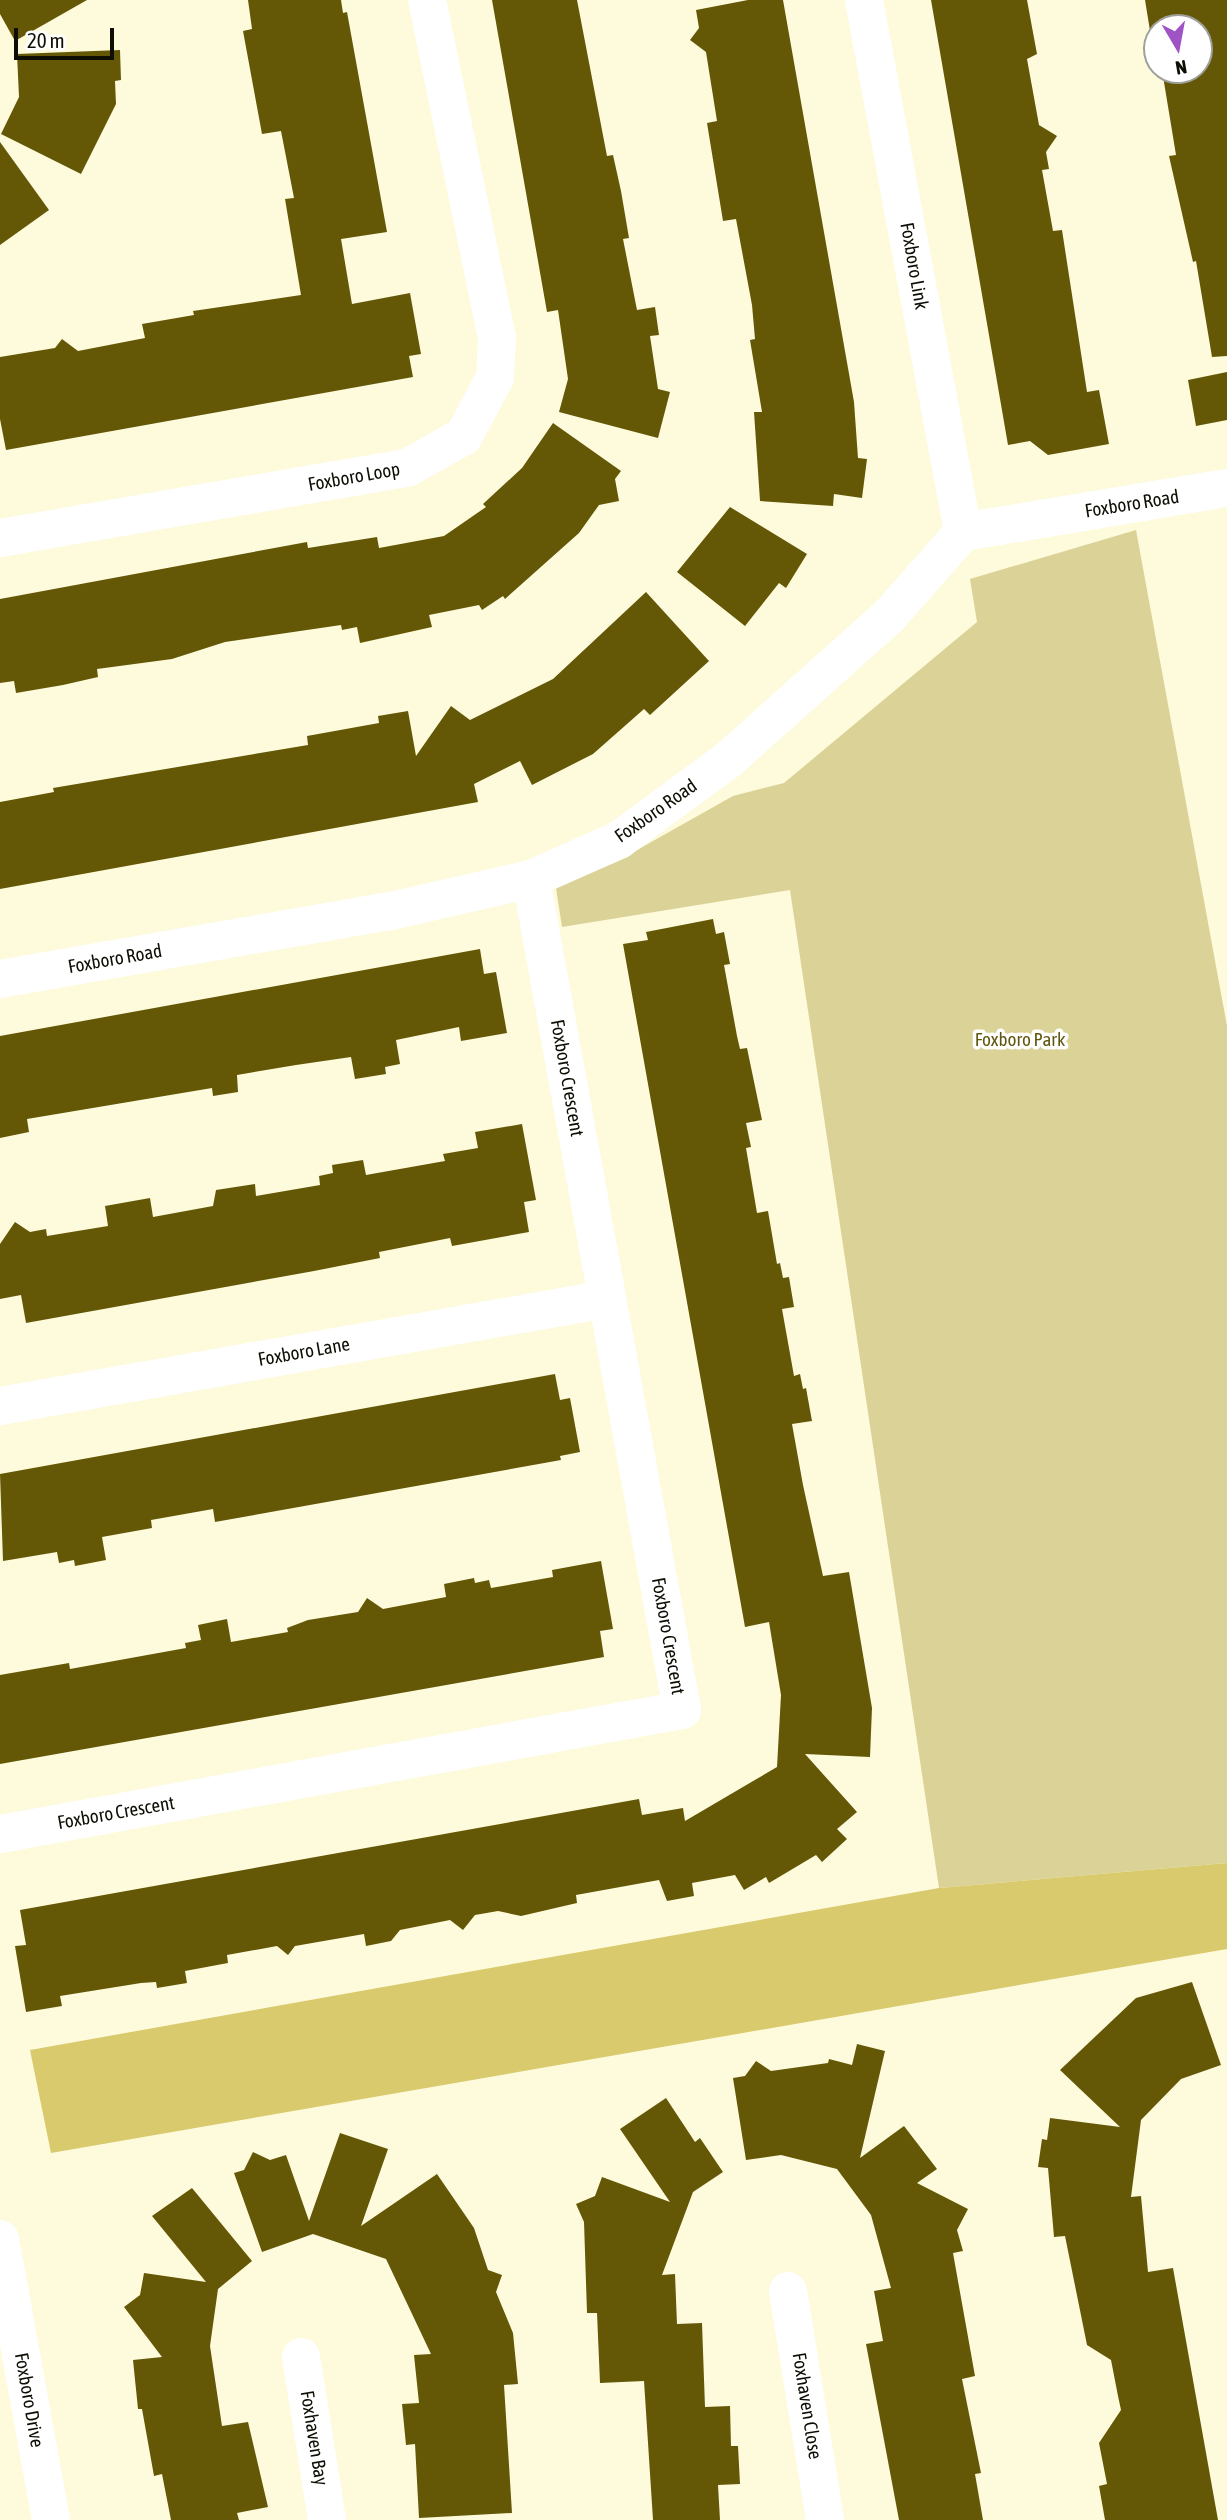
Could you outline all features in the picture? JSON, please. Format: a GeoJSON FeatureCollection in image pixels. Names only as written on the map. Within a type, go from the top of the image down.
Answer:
{"type":"FeatureCollection","features":[{"type":"Feature","properties":{"kind":"street","name":"Foxboro Loop"},"geometry":{"type":"LineString","coordinates":[[0,538],[407,468],[464,436],[495,377],[497,338],[428,0]]}},
{"type":"Feature","properties":{"kind":"street","name":"Foxboro Link"},"geometry":{"type":"LineString","coordinates":[[864,0],[963,532]]}},
{"type":"Feature","properties":{"kind":"street","name":"Foxboro Road"},"geometry":{"type":"LineString","coordinates":[[0,979],[391,911],[531,879],[619,840],[728,760],[890,616],[963,532],[1227,488]]}},
{"type":"Feature","properties":{"kind":"street","name":"Foxboro Crescent"},"geometry":{"type":"LineString","coordinates":[[0,1834],[682,1710],[531,879]]}},
{"type":"Feature","properties":{"kind":"street","name":"Foxboro Lane"},"geometry":{"type":"LineString","coordinates":[[0,1406],[607,1299]]}},
{"type":"Feature","properties":{"kind":"street","name":"Foxboro Drive"},"geometry":{"type":"LineString","coordinates":[[0,2239],[10,2356],[51,2520]]}},
{"type":"Feature","properties":{"kind":"street","name":"Foxhaven Close"},"geometry":{"type":"LineString","coordinates":[[788,2291],[825,2520]]}},
{"type":"Feature","properties":{"kind":"street","name":"Foxhaven Bay"},"geometry":{"type":"LineString","coordinates":[[301,2357],[327,2520]]}},
{"type":"Feature","properties":{"kind":"green space","name":"Foxboro Park"},"geometry":{"type":"Polygon","coordinates":[[[1136,530],[1227,1026],[1227,1863],[939,1888],[790,890],[562,927],[556,888],[630,854],[733,796],[784,783],[977,622],[970,579],[1136,530]]]}},
{"type":"Feature","properties":{"kind":"shaded area"},"geometry":{"type":"Polygon","coordinates":[[[1227,1863],[1227,1949],[51,2153],[30,2050],[939,1888],[1227,1863]]]}},
{"type":"Feature","properties":{"kind":"building"},"geometry":{"type":"Polygon","coordinates":[[[0,0],[87,0],[15,41],[0,14],[0,0]]]}},
{"type":"Feature","properties":{"kind":"building"},"geometry":{"type":"Polygon","coordinates":[[[248,0],[341,0],[343,13],[347,12],[387,232],[341,239],[352,304],[410,293],[421,354],[409,356],[413,377],[6,450],[0,419],[0,357],[55,348],[62,339],[78,351],[145,338],[142,324],[194,315],[193,311],[301,295],[285,199],[294,198],[281,131],[262,134],[243,31],[252,29],[248,0]]]}},
{"type":"Feature","properties":{"kind":"building"},"geometry":{"type":"Polygon","coordinates":[[[492,0],[577,0],[607,156],[613,155],[621,191],[629,238],[623,239],[637,310],[655,307],[659,335],[650,336],[658,389],[670,392],[658,438],[559,412],[568,379],[558,310],[547,312],[492,0]]]}},
{"type":"Feature","properties":{"kind":"building"},"geometry":{"type":"Polygon","coordinates":[[[748,0],[783,0],[854,402],[858,458],[867,459],[862,498],[834,494],[833,506],[760,501],[754,412],[762,412],[750,340],[755,339],[752,305],[736,219],[723,221],[707,123],[717,121],[706,52],[690,40],[699,28],[696,10],[748,0]]]}},
{"type":"Feature","properties":{"kind":"building"},"geometry":{"type":"Polygon","coordinates":[[[931,0],[1027,0],[1037,54],[1027,59],[1039,125],[1057,136],[1046,152],[1049,169],[1042,170],[1053,231],[1062,230],[1087,392],[1099,390],[1109,444],[1048,455],[1030,441],[1008,445],[931,0]]]}},
{"type":"Feature","properties":{"kind":"building"},"geometry":{"type":"Polygon","coordinates":[[[1145,0],[1227,0],[1227,356],[1212,357],[1196,261],[1193,262],[1169,156],[1176,155],[1164,84],[1213,84],[1213,14],[1147,14],[1145,0]]]}},
{"type":"Feature","properties":{"kind":"building"},"geometry":{"type":"Polygon","coordinates":[[[120,50],[121,80],[115,81],[116,104],[81,174],[1,134],[19,97],[17,54],[120,50]]]}},
{"type":"Feature","properties":{"kind":"building"},"geometry":{"type":"Polygon","coordinates":[[[0,142],[49,210],[0,245],[0,142]]]}},
{"type":"Feature","properties":{"kind":"building"},"geometry":{"type":"Polygon","coordinates":[[[1227,372],[1227,420],[1196,426],[1188,380],[1227,372]]]}},
{"type":"Feature","properties":{"kind":"building"},"geometry":{"type":"Polygon","coordinates":[[[553,423],[621,471],[615,479],[619,501],[599,505],[579,533],[505,599],[503,596],[482,610],[479,605],[429,615],[432,627],[360,643],[357,627],[342,630],[341,625],[225,642],[172,659],[97,669],[98,677],[16,693],[14,681],[0,683],[0,599],[307,542],[308,548],[377,537],[379,548],[444,536],[486,507],[483,504],[522,468],[553,423]]]}},
{"type":"Feature","properties":{"kind":"building"},"geometry":{"type":"Polygon","coordinates":[[[730,507],[807,554],[786,588],[779,583],[745,626],[677,572],[730,507]]]}},
{"type":"Feature","properties":{"kind":"building"},"geometry":{"type":"Polygon","coordinates":[[[646,592],[709,661],[650,715],[644,709],[593,754],[532,785],[520,761],[474,784],[478,802],[0,889],[0,802],[54,792],[53,788],[308,745],[307,736],[379,723],[378,716],[408,711],[416,756],[451,706],[470,720],[553,679],[646,592]]]}},
{"type":"Feature","properties":{"kind":"building"},"geometry":{"type":"Polygon","coordinates":[[[713,919],[716,934],[724,932],[730,964],[724,965],[737,1036],[740,1049],[747,1048],[762,1120],[746,1123],[751,1147],[746,1148],[757,1213],[768,1211],[777,1264],[780,1263],[783,1278],[789,1277],[794,1307],[782,1309],[794,1376],[800,1374],[803,1389],[806,1388],[812,1421],[792,1424],[803,1485],[823,1576],[849,1572],[872,1708],[870,1757],[805,1754],[857,1812],[837,1829],[847,1839],[822,1862],[816,1855],[769,1883],[766,1877],[744,1890],[735,1875],[692,1883],[694,1896],[667,1901],[659,1880],[576,1895],[577,1903],[521,1916],[498,1911],[475,1915],[463,1930],[450,1920],[400,1930],[391,1941],[366,1946],[364,1934],[295,1946],[288,1955],[277,1946],[227,1955],[228,1963],[185,1971],[187,1983],[157,1988],[156,1982],[141,1983],[60,1996],[62,2006],[26,2012],[15,1946],[26,1945],[20,1910],[639,1799],[642,1815],[683,1808],[685,1821],[777,1767],[781,1695],[769,1622],[745,1627],[623,944],[648,940],[646,932],[713,919]]]}},
{"type":"Feature","properties":{"kind":"building"},"geometry":{"type":"Polygon","coordinates":[[[480,949],[484,974],[496,972],[507,1033],[461,1041],[459,1027],[396,1040],[400,1064],[385,1067],[386,1074],[355,1079],[351,1057],[296,1065],[237,1075],[238,1092],[213,1096],[212,1088],[27,1119],[29,1132],[0,1138],[0,1036],[480,949]]]}},
{"type":"Feature","properties":{"kind":"building"},"geometry":{"type":"Polygon","coordinates":[[[522,1124],[536,1200],[524,1202],[529,1232],[452,1246],[450,1238],[379,1252],[380,1258],[26,1323],[21,1295],[0,1299],[0,1244],[15,1222],[30,1232],[46,1229],[47,1236],[108,1226],[105,1206],[150,1198],[153,1217],[213,1206],[216,1190],[255,1184],[256,1196],[320,1185],[319,1176],[333,1173],[332,1165],[363,1160],[366,1175],[445,1161],[443,1154],[478,1148],[475,1132],[522,1124]]]}},
{"type":"Feature","properties":{"kind":"building"},"geometry":{"type":"Polygon","coordinates":[[[555,1374],[560,1400],[570,1398],[580,1452],[560,1456],[561,1460],[215,1522],[213,1509],[151,1520],[152,1528],[102,1537],[106,1560],[75,1566],[74,1560],[59,1563],[57,1552],[3,1561],[0,1474],[555,1374]]]}},
{"type":"Feature","properties":{"kind":"building"},"geometry":{"type":"Polygon","coordinates":[[[601,1561],[613,1629],[600,1631],[604,1657],[0,1764],[0,1675],[69,1663],[70,1669],[186,1648],[185,1643],[201,1640],[198,1625],[227,1619],[231,1642],[288,1632],[287,1628],[308,1620],[358,1612],[367,1598],[383,1609],[446,1597],[444,1584],[474,1578],[475,1583],[489,1580],[491,1588],[553,1577],[552,1570],[601,1561]]]}},
{"type":"Feature","properties":{"kind":"building"},"geometry":{"type":"Polygon","coordinates":[[[1192,1982],[1221,2065],[1181,2079],[1141,2120],[1131,2197],[1141,2196],[1148,2272],[1173,2268],[1218,2520],[1105,2520],[1099,2486],[1107,2484],[1099,2443],[1121,2410],[1111,2360],[1087,2345],[1065,2236],[1054,2237],[1048,2168],[1038,2167],[1042,2139],[1047,2140],[1050,2118],[1120,2127],[1060,2070],[1136,1998],[1192,1982]]]}},
{"type":"Feature","properties":{"kind":"building"},"geometry":{"type":"Polygon","coordinates":[[[857,2044],[885,2051],[860,2158],[904,2126],[937,2169],[917,2183],[968,2209],[957,2230],[963,2251],[953,2253],[975,2376],[962,2379],[981,2473],[975,2474],[983,2520],[899,2520],[866,2344],[883,2341],[874,2291],[891,2288],[871,2215],[837,2169],[781,2155],[746,2160],[733,2078],[745,2076],[756,2061],[771,2071],[828,2063],[829,2059],[852,2065],[857,2044]]]}},
{"type":"Feature","properties":{"kind":"building"},"geometry":{"type":"Polygon","coordinates":[[[666,2098],[695,2142],[700,2138],[723,2172],[693,2192],[662,2275],[675,2274],[677,2324],[702,2323],[705,2407],[730,2406],[731,2446],[738,2446],[740,2484],[718,2485],[720,2520],[653,2520],[644,2381],[600,2383],[597,2313],[587,2313],[584,2222],[576,2204],[595,2196],[602,2177],[670,2202],[620,2129],[666,2098]]]}},
{"type":"Feature","properties":{"kind":"building"},"geometry":{"type":"Polygon","coordinates":[[[340,2133],[388,2149],[361,2226],[437,2174],[474,2228],[488,2270],[502,2275],[496,2292],[513,2333],[518,2384],[504,2385],[512,2513],[419,2518],[415,2444],[406,2445],[402,2404],[419,2403],[414,2355],[431,2354],[386,2259],[313,2234],[262,2252],[234,2173],[244,2170],[253,2152],[270,2160],[286,2155],[309,2221],[340,2133]]]}},
{"type":"Feature","properties":{"kind":"building"},"geometry":{"type":"Polygon","coordinates":[[[192,2188],[252,2261],[218,2289],[210,2346],[222,2426],[248,2422],[268,2507],[237,2513],[239,2520],[171,2520],[162,2474],[154,2476],[142,2409],[138,2409],[133,2360],[162,2357],[124,2307],[140,2295],[144,2273],[206,2282],[152,2216],[192,2188]]]}}]}
